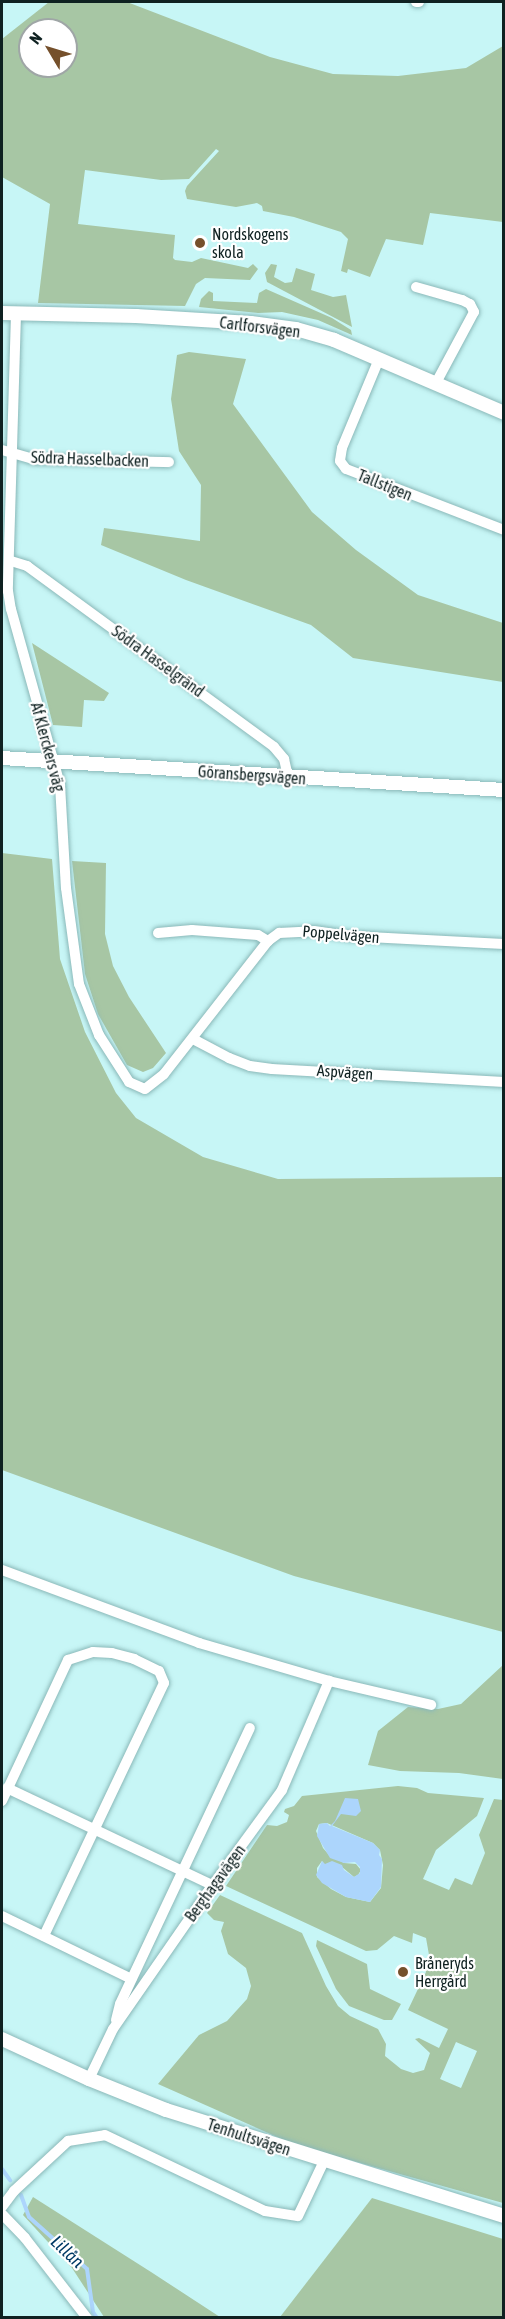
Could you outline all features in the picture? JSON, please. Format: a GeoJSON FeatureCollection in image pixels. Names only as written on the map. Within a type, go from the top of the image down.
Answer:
{"type":"FeatureCollection","features":[{"type":"Feature","properties":{"kind":"street"},"geometry":{"type":"LineString","coordinates":[[416,286],[462,300],[473,308],[474,312],[436,383]]}},
{"type":"Feature","properties":{"kind":"street","name":"Carlforsvägen"},"geometry":{"type":"LineString","coordinates":[[2,313],[136,316],[251,323],[296,329],[334,340],[504,413]]}},
{"type":"Feature","properties":{"kind":"street","name":"Af Klerckers väg"},"geometry":{"type":"LineString","coordinates":[[16,314],[6,451],[11,561],[5,591],[60,785],[66,888],[74,964],[87,1009],[99,1035],[129,1082],[145,1089],[164,1074],[193,1039]]}},
{"type":"Feature","properties":{"kind":"street","name":"Tallstigen"},"geometry":{"type":"LineString","coordinates":[[379,359],[342,448],[340,461],[346,470],[504,530]]}},
{"type":"Feature","properties":{"kind":"street","name":"Södra Hasselbacken"},"geometry":{"type":"LineString","coordinates":[[6,451],[33,459],[169,462]]}},
{"type":"Feature","properties":{"kind":"street","name":"Södra Hasselgränd"},"geometry":{"type":"LineString","coordinates":[[11,561],[27,566],[274,747],[284,759],[288,777]]}},
{"type":"Feature","properties":{"kind":"street","name":"Göransbergsvägen"},"geometry":{"type":"LineString","coordinates":[[2,758],[504,790]]}},
{"type":"Feature","properties":{"kind":"street"},"geometry":{"type":"LineString","coordinates":[[158,933],[192,930],[225,932],[258,935],[268,941],[193,1039]]}},
{"type":"Feature","properties":{"kind":"street","name":"Poppelvägen"},"geometry":{"type":"LineString","coordinates":[[268,941],[279,933],[314,931],[349,936],[504,944]]}},
{"type":"Feature","properties":{"kind":"street","name":"Aspvägen"},"geometry":{"type":"LineString","coordinates":[[193,1039],[250,1066],[504,1082]]}},
{"type":"Feature","properties":{"kind":"street"},"geometry":{"type":"LineString","coordinates":[[2,1570],[199,1643],[328,1681],[431,1705]]}},
{"type":"Feature","properties":{"kind":"street"},"geometry":{"type":"LineString","coordinates":[[2,1801],[68,1660],[83,1654],[103,1652],[134,1659],[155,1668],[162,1675],[164,1683],[96,1831],[44,1936]]}},
{"type":"Feature","properties":{"kind":"street","name":"Berghagavägen"},"geometry":{"type":"LineString","coordinates":[[89,2079],[113,2030],[212,1885],[282,1790],[328,1681]]}},
{"type":"Feature","properties":{"kind":"street"},"geometry":{"type":"LineString","coordinates":[[113,2030],[120,2004],[250,1728]]}},
{"type":"Feature","properties":{"kind":"street"},"geometry":{"type":"LineString","coordinates":[[8,1788],[212,1885]]}},
{"type":"Feature","properties":{"kind":"street"},"geometry":{"type":"LineString","coordinates":[[2,1916],[132,1979]]}},
{"type":"Feature","properties":{"kind":"street","name":"Tenhultsvägen"},"geometry":{"type":"LineString","coordinates":[[2,2039],[89,2079],[166,2110],[324,2162],[504,2216]]}},
{"type":"Feature","properties":{"kind":"street"},"geometry":{"type":"LineString","coordinates":[[2,2207],[14,2191],[68,2141],[105,2135],[265,2211],[298,2216],[324,2162]]}},
{"type":"Feature","properties":{"kind":"street"},"geometry":{"type":"LineString","coordinates":[[2,2214],[25,2238],[87,2318]]}},
{"type":"Feature","properties":{"kind":"green space"},"geometry":{"type":"Polygon","coordinates":[[[49,2],[127,2],[270,57],[333,74],[398,76],[466,68],[503,46],[503,222],[430,213],[423,245],[386,239],[370,277],[348,269],[347,273],[341,271],[348,239],[341,232],[294,217],[263,211],[262,206],[257,203],[236,207],[187,199],[185,191],[187,186],[219,151],[216,149],[189,179],[161,180],[85,170],[78,224],[175,235],[173,258],[175,260],[192,262],[201,258],[248,268],[253,264],[258,269],[250,280],[205,278],[196,284],[185,306],[38,303],[50,204],[2,177],[2,39],[18,26],[18,78],[78,78],[78,18],[29,18],[49,2]]]}},
{"type":"Feature","properties":{"kind":"green space"},"geometry":{"type":"Polygon","coordinates":[[[271,264],[277,265],[274,277],[285,283],[292,282],[296,268],[315,274],[311,290],[333,297],[346,295],[352,327],[267,282],[265,273],[271,264]]]}},
{"type":"Feature","properties":{"kind":"green space"},"geometry":{"type":"Polygon","coordinates":[[[266,289],[332,318],[351,330],[352,335],[318,320],[282,312],[258,313],[199,307],[201,299],[209,291],[213,293],[213,301],[257,303],[259,293],[266,289]]]}},
{"type":"Feature","properties":{"kind":"green space"},"geometry":{"type":"Polygon","coordinates":[[[189,352],[246,359],[233,404],[312,512],[356,550],[418,595],[503,623],[503,682],[353,658],[311,625],[186,580],[101,545],[104,528],[200,541],[201,485],[179,451],[171,399],[177,355],[189,352]]]}},
{"type":"Feature","properties":{"kind":"green space"},"geometry":{"type":"Polygon","coordinates":[[[32,643],[109,693],[104,701],[84,700],[82,727],[53,725],[32,643]]]}},
{"type":"Feature","properties":{"kind":"green space"},"geometry":{"type":"Polygon","coordinates":[[[2,853],[52,859],[60,959],[85,1032],[116,1093],[136,1118],[203,1157],[278,1179],[503,1177],[503,1632],[294,1576],[2,1470],[2,853]]]}},
{"type":"Feature","properties":{"kind":"green space"},"geometry":{"type":"Polygon","coordinates":[[[72,861],[106,863],[105,934],[113,966],[129,997],[166,1053],[153,1068],[143,1072],[127,1065],[98,1014],[85,974],[72,861]]]}},
{"type":"Feature","properties":{"kind":"green space"},"geometry":{"type":"Polygon","coordinates":[[[503,1665],[503,1779],[459,1773],[400,1771],[368,1765],[378,1731],[408,1707],[438,1709],[461,1704],[503,1665]]]}},
{"type":"Feature","properties":{"kind":"green space"},"geometry":{"type":"Polygon","coordinates":[[[398,1786],[417,1788],[428,1793],[484,1798],[477,1816],[436,1850],[423,1879],[449,1890],[455,1878],[472,1885],[485,1853],[479,1835],[494,1799],[503,1800],[503,2203],[293,2144],[158,2084],[199,2035],[227,2021],[247,1999],[251,1986],[246,1968],[228,1954],[221,1931],[224,1922],[214,1920],[207,1913],[220,1895],[302,1933],[326,1986],[338,2006],[350,2016],[378,2029],[386,2044],[385,2056],[401,2069],[413,2073],[424,2070],[430,2053],[415,2039],[419,2038],[439,2048],[448,2029],[408,2010],[426,1972],[424,1966],[429,1955],[426,1938],[413,1933],[412,1943],[394,1936],[377,1950],[366,1951],[226,1886],[267,1825],[277,1826],[287,1822],[289,1815],[284,1812],[285,1809],[294,1806],[302,1796],[398,1786]],[[327,1823],[319,1824],[316,1831],[323,1848],[329,1855],[344,1863],[356,1864],[361,1870],[354,1877],[342,1867],[325,1865],[322,1861],[317,1868],[317,1877],[331,1889],[346,1897],[370,1902],[381,1888],[383,1865],[380,1850],[373,1843],[327,1823]],[[456,2042],[440,2079],[461,2088],[477,2051],[456,2042]]]}},
{"type":"Feature","properties":{"kind":"green space"},"geometry":{"type":"Polygon","coordinates":[[[317,1940],[367,1964],[370,1989],[401,2004],[392,2020],[384,2020],[349,2006],[336,1989],[316,1946],[317,1940]]]}},
{"type":"Feature","properties":{"kind":"green space"},"geometry":{"type":"Polygon","coordinates":[[[33,2197],[220,2317],[104,2317],[72,2268],[23,2215],[33,2197]]]}},
{"type":"Feature","properties":{"kind":"green space"},"geometry":{"type":"Polygon","coordinates":[[[372,2198],[503,2239],[503,2317],[280,2317],[372,2198]]]}},
{"type":"Feature","properties":{"kind":"water"},"geometry":{"type":"Polygon","coordinates":[[[345,1798],[358,1799],[361,1811],[356,1816],[341,1814],[332,1826],[373,1843],[380,1850],[381,1887],[370,1902],[346,1897],[322,1883],[316,1875],[322,1861],[325,1864],[332,1861],[342,1865],[344,1870],[354,1877],[360,1873],[360,1867],[355,1862],[344,1863],[330,1858],[317,1836],[319,1824],[327,1823],[330,1826],[335,1821],[345,1798]]]}},
{"type":"Feature","properties":{"kind":"waterway","name":"Lillån"},"geometry":{"type":"LineString","coordinates":[[2,2169],[10,2180]]}},
{"type":"Feature","properties":{"kind":"waterway","name":"Lillån"},"geometry":{"type":"LineString","coordinates":[[21,2195],[29,2217],[87,2269],[93,2312],[97,2318]]}},
{"type":"Feature","properties":{"kind":"place","name":"Nordskogens skola"},"geometry":{"type":"Point","coordinates":[200,243]}},
{"type":"Feature","properties":{"kind":"place","name":"Bråneryds Herrgård"},"geometry":{"type":"Point","coordinates":[403,1972]}}]}
